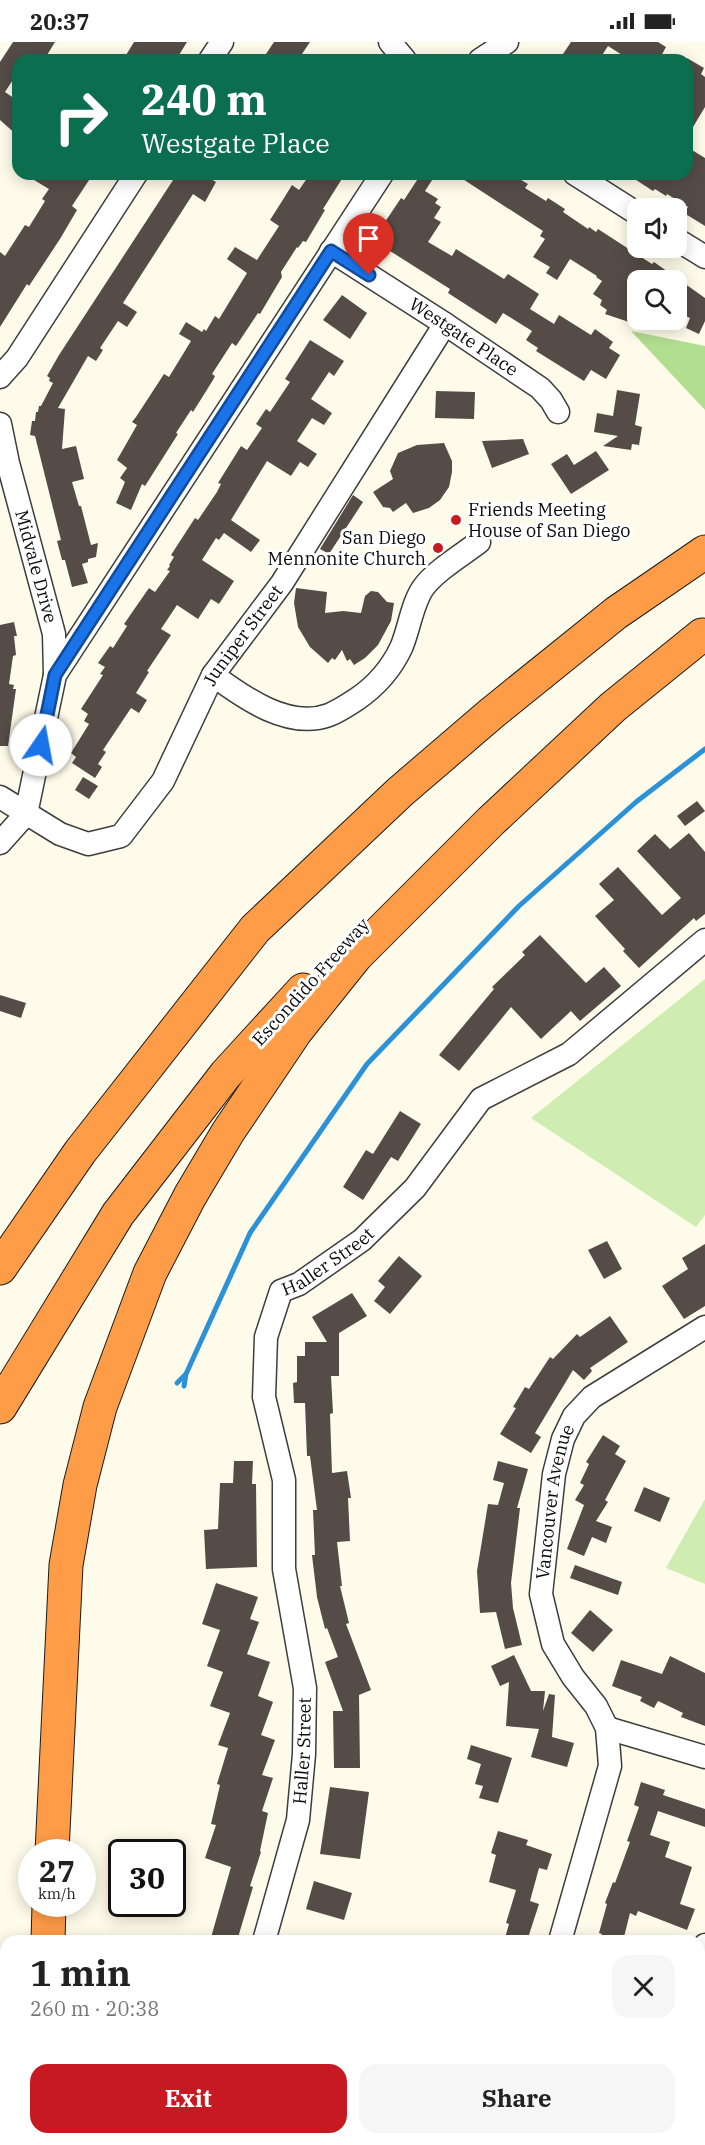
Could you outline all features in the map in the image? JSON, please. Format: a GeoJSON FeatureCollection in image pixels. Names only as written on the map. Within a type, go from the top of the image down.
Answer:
{"type":"FeatureCollection","features":[{"type":"Feature","properties":{"kind":"highway"},"geometry":{"type":"LineString","coordinates":[[0,1268],[80,1152],[255,929],[400,792],[492,712],[616,613],[705,552]]}},
{"type":"Feature","properties":{"kind":"highway"},"geometry":{"type":"LineString","coordinates":[[53,1839],[66,1565],[80,1485],[100,1407],[150,1274],[190,1196],[228,1132],[296,1031],[356,956],[490,821],[613,707],[703,634]]}},
{"type":"Feature","properties":{"kind":"highway","name":"Escondido Freeway"},"geometry":{"type":"LineString","coordinates":[[0,1407],[118,1214],[234,1065],[424,860],[550,744],[633,678],[703,634]]}},
{"type":"Feature","properties":{"kind":"highway"},"geometry":{"type":"LineString","coordinates":[[48,1935],[49,1917]]}},
{"type":"Feature","properties":{"kind":"street"},"geometry":{"type":"LineString","coordinates":[[390,42],[400,54]]}},
{"type":"Feature","properties":{"kind":"street"},"geometry":{"type":"LineString","coordinates":[[489,54],[507,42]]}},
{"type":"Feature","properties":{"kind":"street"},"geometry":{"type":"LineString","coordinates":[[0,377],[17,358],[132,180]]}},
{"type":"Feature","properties":{"kind":"street"},"geometry":{"type":"LineString","coordinates":[[0,843],[26,814],[55,675],[378,180]]}},
{"type":"Feature","properties":{"kind":"street"},"geometry":{"type":"LineString","coordinates":[[584,180],[627,207]]}},
{"type":"Feature","properties":{"kind":"street"},"geometry":{"type":"LineString","coordinates":[[687,246],[705,257]]}},
{"type":"Feature","properties":{"kind":"street","name":"Westgate Place"},"geometry":{"type":"LineString","coordinates":[[331,251],[540,388],[558,412]]}},
{"type":"Feature","properties":{"kind":"street","name":"Juniper Street"},"geometry":{"type":"LineString","coordinates":[[0,797],[60,834],[88,844],[121,836],[163,781],[213,675],[282,583],[445,324]]}},
{"type":"Feature","properties":{"kind":"street","name":"Midvale Drive"},"geometry":{"type":"LineString","coordinates":[[0,424],[8,463],[54,634],[55,675]]}},
{"type":"Feature","properties":{"kind":"street"},"geometry":{"type":"LineString","coordinates":[[213,675],[242,697],[273,712],[307,719],[328,715],[367,692],[379,680],[393,663],[402,646],[422,590],[430,580],[479,542]]}},
{"type":"Feature","properties":{"kind":"street","name":"Haller Street"},"geometry":{"type":"LineString","coordinates":[[266,1935],[298,1820],[304,1754],[305,1688],[284,1569],[284,1480],[264,1397],[266,1337],[281,1292],[299,1284],[362,1240],[415,1188],[481,1099],[569,1054],[705,940]]}},
{"type":"Feature","properties":{"kind":"street","name":"Vancouver Avenue"},"geometry":{"type":"LineString","coordinates":[[562,1935],[610,1766],[607,1728],[596,1706],[573,1677],[553,1644],[541,1594],[554,1474],[563,1440],[574,1416],[592,1396],[705,1327]]}},
{"type":"Feature","properties":{"kind":"street"},"geometry":{"type":"LineString","coordinates":[[607,1728],[705,1757]]}},
{"type":"Feature","properties":{"kind":"green space"},"geometry":{"type":"Polygon","coordinates":[[[631,331],[705,346],[705,410],[631,331]]]}},
{"type":"Feature","properties":{"kind":"green space"},"geometry":{"type":"Polygon","coordinates":[[[705,979],[705,1215],[696,1227],[531,1118],[705,979]]]}},
{"type":"Feature","properties":{"kind":"green space"},"geometry":{"type":"Polygon","coordinates":[[[705,1499],[705,1584],[666,1568],[705,1499]]]}},
{"type":"Feature","properties":{"kind":"building"},"geometry":{"type":"Polygon","coordinates":[[[13,42],[55,42],[48,54],[12,54],[12,81],[5,92],[12,97],[12,131],[0,120],[0,62],[13,42]]]}},
{"type":"Feature","properties":{"kind":"building"},"geometry":{"type":"Polygon","coordinates":[[[134,42],[187,42],[180,54],[127,54],[134,42]]]}},
{"type":"Feature","properties":{"kind":"building"},"geometry":{"type":"Polygon","coordinates":[[[274,42],[310,42],[302,54],[266,54],[274,42]]]}},
{"type":"Feature","properties":{"kind":"building"},"geometry":{"type":"Polygon","coordinates":[[[571,42],[658,42],[666,47],[662,54],[621,54],[608,46],[603,54],[563,54],[571,42]]]}},
{"type":"Feature","properties":{"kind":"building"},"geometry":{"type":"Polygon","coordinates":[[[693,62],[704,68],[701,74],[705,77],[705,107],[693,127],[693,62]]]}},
{"type":"Feature","properties":{"kind":"building"},"geometry":{"type":"Polygon","coordinates":[[[693,151],[705,158],[705,226],[687,215],[687,198],[673,198],[667,194],[666,196],[655,189],[653,191],[636,180],[693,180],[693,151]]]}},
{"type":"Feature","properties":{"kind":"building"},"geometry":{"type":"Polygon","coordinates":[[[34,180],[89,180],[72,206],[77,210],[60,239],[29,286],[27,284],[0,327],[0,252],[5,256],[25,225],[29,227],[45,201],[42,199],[49,189],[34,180]]]}},
{"type":"Feature","properties":{"kind":"building"},"geometry":{"type":"Polygon","coordinates":[[[173,180],[213,180],[216,182],[205,202],[193,194],[123,303],[137,312],[127,327],[118,321],[100,348],[103,350],[96,361],[88,356],[58,408],[65,409],[62,449],[76,446],[84,479],[72,482],[91,545],[98,543],[96,557],[82,564],[88,583],[72,587],[57,541],[61,540],[35,436],[30,435],[32,421],[35,421],[36,412],[53,383],[47,376],[173,180]]]}},
{"type":"Feature","properties":{"kind":"building"},"geometry":{"type":"Polygon","coordinates":[[[306,180],[341,180],[306,242],[303,241],[297,247],[281,272],[282,277],[260,314],[258,313],[236,346],[232,343],[212,374],[215,376],[213,380],[193,412],[191,410],[176,433],[178,434],[145,486],[142,484],[131,510],[116,503],[125,482],[120,478],[127,468],[117,460],[137,425],[132,422],[164,374],[169,377],[191,341],[179,334],[186,322],[202,332],[204,329],[206,331],[215,316],[219,319],[247,273],[227,259],[235,247],[257,260],[279,226],[270,220],[292,185],[299,190],[306,180]]]}},
{"type":"Feature","properties":{"kind":"building"},"geometry":{"type":"Polygon","coordinates":[[[417,180],[432,180],[425,191],[438,199],[435,203],[441,207],[434,218],[441,222],[428,242],[452,256],[456,249],[504,279],[508,274],[539,294],[530,309],[554,324],[559,315],[591,335],[595,329],[613,342],[609,348],[620,355],[606,379],[591,370],[584,381],[536,351],[538,348],[526,340],[532,331],[503,313],[496,324],[448,293],[450,289],[379,244],[383,238],[377,234],[401,198],[404,200],[417,180]]]}},
{"type":"Feature","properties":{"kind":"building"},"geometry":{"type":"Polygon","coordinates":[[[464,180],[521,180],[528,184],[525,188],[546,201],[548,198],[565,209],[563,212],[588,229],[589,227],[596,232],[598,229],[627,248],[627,258],[643,258],[665,270],[627,270],[627,321],[605,314],[607,310],[600,305],[602,300],[593,294],[602,281],[570,259],[557,280],[546,273],[550,267],[533,257],[545,239],[540,236],[543,231],[464,180]]]}},
{"type":"Feature","properties":{"kind":"building"},"geometry":{"type":"Polygon","coordinates":[[[687,285],[705,298],[705,321],[699,334],[687,328],[690,318],[687,317],[687,285]]]}},
{"type":"Feature","properties":{"kind":"building"},"geometry":{"type":"Polygon","coordinates":[[[342,295],[367,313],[350,339],[323,320],[342,295]]]}},
{"type":"Feature","properties":{"kind":"building"},"geometry":{"type":"Polygon","coordinates":[[[310,340],[344,361],[334,376],[329,372],[311,399],[332,413],[324,425],[312,418],[297,441],[317,454],[308,467],[300,462],[291,476],[267,461],[231,520],[260,540],[251,552],[224,533],[219,540],[216,538],[202,560],[234,581],[219,604],[211,599],[198,619],[177,605],[161,629],[171,635],[147,671],[149,672],[136,693],[147,700],[139,713],[131,708],[103,750],[106,752],[98,764],[102,767],[95,778],[72,763],[76,757],[71,753],[89,724],[84,721],[88,714],[81,709],[103,675],[100,674],[105,667],[98,663],[110,646],[113,648],[127,626],[124,624],[149,588],[155,592],[170,571],[167,570],[174,557],[171,555],[195,518],[198,520],[217,492],[221,484],[218,483],[241,446],[247,450],[262,428],[256,424],[266,409],[270,412],[290,382],[285,379],[310,340]]]}},
{"type":"Feature","properties":{"kind":"building"},"geometry":{"type":"Polygon","coordinates":[[[617,390],[640,394],[635,425],[642,427],[639,445],[632,444],[631,450],[603,446],[618,436],[594,432],[597,413],[613,416],[617,390]]]}},
{"type":"Feature","properties":{"kind":"building"},"geometry":{"type":"Polygon","coordinates":[[[436,391],[475,392],[474,419],[435,418],[436,391]]]}},
{"type":"Feature","properties":{"kind":"building"},"geometry":{"type":"Polygon","coordinates":[[[523,439],[529,454],[492,468],[482,441],[523,439]]]}},
{"type":"Feature","properties":{"kind":"building"},"geometry":{"type":"Polygon","coordinates":[[[444,443],[452,461],[452,472],[449,487],[440,500],[429,508],[413,513],[406,503],[393,512],[390,508],[383,507],[373,492],[393,479],[390,471],[398,453],[417,445],[444,443]]]}},
{"type":"Feature","properties":{"kind":"building"},"geometry":{"type":"Polygon","coordinates":[[[596,451],[609,470],[571,494],[551,464],[567,454],[574,465],[596,451]]]}},
{"type":"Feature","properties":{"kind":"building"},"geometry":{"type":"Polygon","coordinates":[[[353,495],[363,502],[329,554],[320,549],[353,495]]]}},
{"type":"Feature","properties":{"kind":"building"},"geometry":{"type":"Polygon","coordinates":[[[296,588],[327,592],[325,613],[343,611],[361,613],[365,596],[371,591],[378,592],[387,602],[394,603],[391,621],[378,645],[365,658],[354,665],[350,659],[347,661],[342,650],[335,660],[332,658],[328,663],[310,647],[298,627],[294,603],[296,588]]]}},
{"type":"Feature","properties":{"kind":"building"},"geometry":{"type":"Polygon","coordinates":[[[14,622],[17,636],[14,636],[16,655],[13,656],[9,684],[14,685],[13,689],[16,689],[8,746],[0,746],[0,625],[14,622]]]}},
{"type":"Feature","properties":{"kind":"building"},"geometry":{"type":"Polygon","coordinates":[[[83,777],[98,786],[89,799],[75,790],[83,777]]]}},
{"type":"Feature","properties":{"kind":"building"},"geometry":{"type":"Polygon","coordinates":[[[697,801],[705,811],[685,826],[677,816],[697,801]]]}},
{"type":"Feature","properties":{"kind":"building"},"geometry":{"type":"Polygon","coordinates":[[[689,833],[705,852],[705,914],[696,921],[694,918],[639,968],[595,916],[614,900],[599,884],[618,867],[662,915],[681,898],[637,851],[655,834],[670,849],[689,833]]]}},
{"type":"Feature","properties":{"kind":"building"},"geometry":{"type":"Polygon","coordinates":[[[540,935],[586,983],[604,967],[621,986],[580,1021],[571,1011],[541,1039],[511,1007],[459,1071],[439,1055],[494,989],[492,987],[525,955],[522,952],[540,935]]]}},
{"type":"Feature","properties":{"kind":"building"},"geometry":{"type":"Polygon","coordinates":[[[0,995],[26,1003],[21,1018],[0,1011],[0,995]]]}},
{"type":"Feature","properties":{"kind":"building"},"geometry":{"type":"Polygon","coordinates":[[[400,1111],[421,1124],[398,1161],[391,1157],[363,1200],[343,1187],[366,1150],[373,1154],[400,1111]]]}},
{"type":"Feature","properties":{"kind":"building"},"geometry":{"type":"Polygon","coordinates":[[[607,1241],[622,1269],[604,1279],[588,1250],[607,1241]]]}},
{"type":"Feature","properties":{"kind":"building"},"geometry":{"type":"Polygon","coordinates":[[[705,1244],[705,1306],[684,1319],[662,1286],[688,1269],[682,1258],[705,1244]]]}},
{"type":"Feature","properties":{"kind":"building"},"geometry":{"type":"Polygon","coordinates":[[[399,1256],[422,1276],[390,1314],[374,1301],[385,1287],[378,1281],[399,1256]]]}},
{"type":"Feature","properties":{"kind":"building"},"geometry":{"type":"Polygon","coordinates":[[[352,1293],[367,1316],[339,1333],[339,1376],[331,1376],[332,1473],[347,1471],[351,1498],[348,1498],[350,1541],[337,1542],[342,1586],[340,1586],[349,1623],[346,1624],[371,1690],[359,1695],[360,1768],[334,1768],[333,1711],[343,1711],[325,1662],[338,1657],[327,1628],[325,1629],[317,1597],[312,1555],[315,1555],[313,1510],[317,1510],[310,1456],[307,1456],[305,1403],[294,1403],[293,1383],[297,1382],[297,1356],[305,1356],[305,1342],[327,1342],[312,1317],[352,1293]]]}},
{"type":"Feature","properties":{"kind":"building"},"geometry":{"type":"Polygon","coordinates":[[[610,1316],[628,1342],[590,1368],[592,1371],[584,1380],[573,1370],[535,1433],[541,1437],[531,1453],[500,1434],[516,1408],[513,1407],[525,1387],[529,1389],[550,1357],[553,1359],[577,1334],[580,1337],[610,1316]]]}},
{"type":"Feature","properties":{"kind":"building"},"geometry":{"type":"Polygon","coordinates":[[[603,1435],[620,1446],[615,1454],[626,1461],[605,1500],[608,1502],[596,1521],[612,1527],[606,1543],[592,1537],[584,1556],[567,1549],[584,1505],[575,1500],[584,1485],[580,1483],[589,1464],[586,1462],[603,1435]]]}},
{"type":"Feature","properties":{"kind":"building"},"geometry":{"type":"Polygon","coordinates":[[[234,1461],[253,1461],[252,1484],[256,1484],[257,1567],[206,1569],[204,1530],[218,1529],[220,1483],[233,1483],[234,1461]]]}},
{"type":"Feature","properties":{"kind":"building"},"geometry":{"type":"Polygon","coordinates":[[[498,1461],[528,1469],[517,1508],[520,1508],[511,1583],[513,1608],[522,1645],[505,1649],[496,1612],[480,1613],[477,1571],[488,1504],[498,1505],[504,1483],[493,1480],[498,1461]]]}},
{"type":"Feature","properties":{"kind":"building"},"geometry":{"type":"Polygon","coordinates":[[[644,1487],[670,1498],[660,1522],[634,1511],[644,1487]]]}},
{"type":"Feature","properties":{"kind":"building"},"geometry":{"type":"Polygon","coordinates":[[[575,1565],[622,1582],[618,1595],[570,1578],[575,1565]]]}},
{"type":"Feature","properties":{"kind":"building"},"geometry":{"type":"Polygon","coordinates":[[[216,1583],[258,1597],[250,1619],[259,1622],[247,1654],[270,1662],[258,1696],[273,1702],[261,1735],[275,1740],[262,1775],[273,1778],[262,1811],[268,1813],[261,1852],[250,1886],[253,1887],[239,1935],[212,1935],[231,1867],[205,1858],[216,1825],[211,1824],[220,1785],[217,1784],[228,1748],[218,1745],[230,1713],[210,1706],[223,1672],[207,1666],[220,1630],[202,1624],[216,1583]]]}},
{"type":"Feature","properties":{"kind":"building"},"geometry":{"type":"Polygon","coordinates":[[[590,1610],[613,1630],[593,1652],[571,1633],[590,1610]]]}},
{"type":"Feature","properties":{"kind":"building"},"geometry":{"type":"Polygon","coordinates":[[[514,1655],[531,1691],[545,1691],[543,1711],[549,1694],[555,1695],[552,1737],[574,1743],[567,1767],[531,1757],[539,1729],[506,1726],[509,1682],[500,1686],[491,1666],[514,1655]]]}},
{"type":"Feature","properties":{"kind":"building"},"geometry":{"type":"Polygon","coordinates":[[[670,1656],[705,1673],[705,1726],[681,1717],[683,1713],[658,1701],[654,1708],[640,1701],[642,1697],[612,1686],[621,1660],[662,1674],[670,1656]]]}},
{"type":"Feature","properties":{"kind":"building"},"geometry":{"type":"Polygon","coordinates":[[[471,1745],[512,1758],[498,1803],[479,1798],[483,1786],[475,1784],[481,1764],[467,1759],[471,1745]]]}},
{"type":"Feature","properties":{"kind":"building"},"geometry":{"type":"Polygon","coordinates":[[[641,1782],[665,1790],[663,1795],[705,1809],[705,1827],[658,1811],[650,1835],[670,1842],[665,1857],[692,1867],[680,1904],[695,1909],[687,1930],[638,1911],[636,1916],[630,1913],[624,1935],[599,1933],[607,1904],[605,1903],[630,1842],[627,1841],[639,1807],[634,1805],[641,1782]]]}},
{"type":"Feature","properties":{"kind":"building"},"geometry":{"type":"Polygon","coordinates":[[[330,1787],[369,1792],[360,1859],[320,1854],[330,1787]]]}},
{"type":"Feature","properties":{"kind":"building"},"geometry":{"type":"Polygon","coordinates":[[[498,1831],[528,1840],[526,1845],[552,1854],[547,1870],[539,1868],[530,1901],[539,1904],[529,1935],[506,1935],[509,1924],[506,1923],[516,1890],[489,1882],[496,1855],[491,1853],[498,1831]]]}},
{"type":"Feature","properties":{"kind":"building"},"geometry":{"type":"Polygon","coordinates":[[[314,1881],[352,1893],[344,1920],[306,1909],[314,1881]]]}},
{"type":"Feature","properties":{"kind":"waterway"},"geometry":{"type":"LineString","coordinates":[[184,1386],[186,1374],[250,1233],[367,1064],[519,906],[636,802],[705,749]]}},
{"type":"Feature","properties":{"kind":"waterway"},"geometry":{"type":"LineString","coordinates":[[177,1383],[185,1375]]}},
{"type":"Feature","properties":{"kind":"place","name":"Friends Meeting House of San Diego"},"geometry":{"type":"Point","coordinates":[456,520]}},
{"type":"Feature","properties":{"kind":"place","name":"San Diego Mennonite Church"},"geometry":{"type":"Point","coordinates":[438,548]}},
{"type":"Feature","properties":{"kind":"route"},"geometry":{"type":"LineString","coordinates":[[41,745],[55,675],[331,251],[369,275]]}}]}
